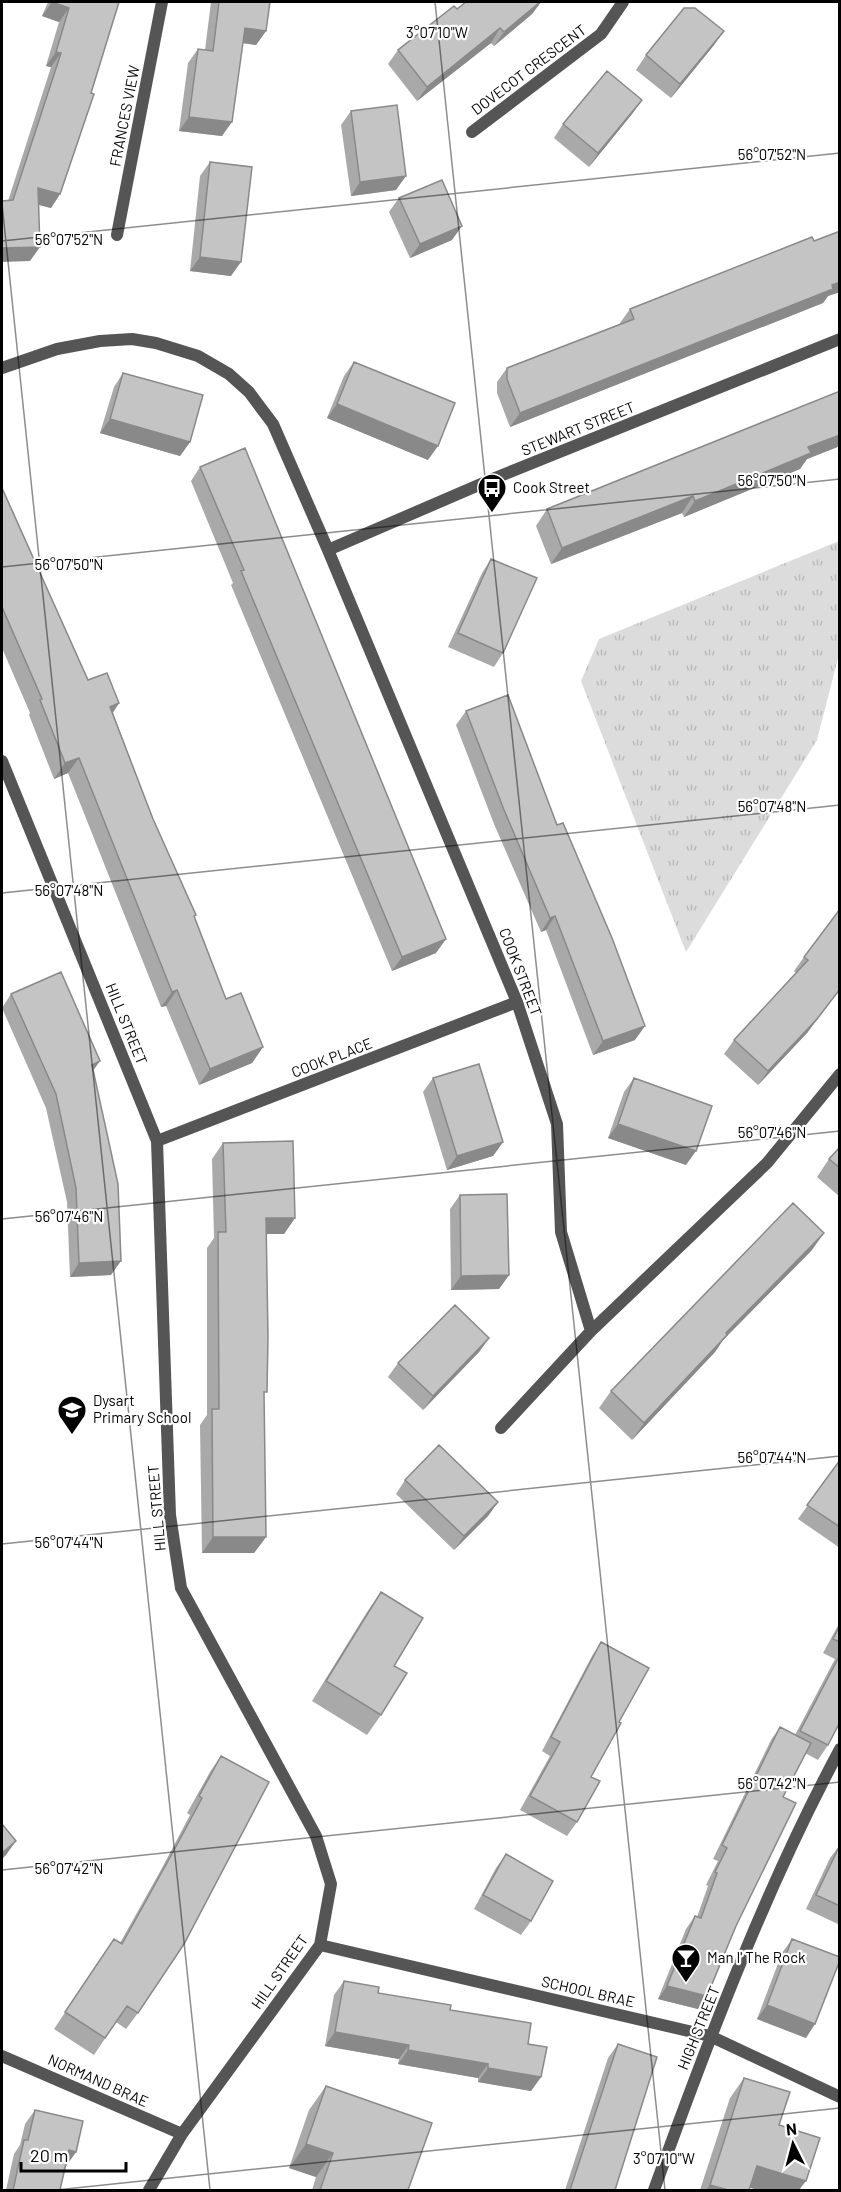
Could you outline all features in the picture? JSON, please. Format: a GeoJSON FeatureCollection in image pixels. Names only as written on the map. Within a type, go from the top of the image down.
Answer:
{"type":"FeatureCollection","features":[{"type":"Feature","properties":{"kind":"street","name":"FRANCES VIEW"},"geometry":{"type":"LineString","coordinates":[[117,236],[162,2]]}},
{"type":"Feature","properties":{"kind":"street","name":"DOVECOT CRESCENT"},"geometry":{"type":"LineString","coordinates":[[472,132],[601,34],[623,2]]}},
{"type":"Feature","properties":{"kind":"street","name":"COOK STREET"},"geometry":{"type":"LineString","coordinates":[[2,368],[57,349],[100,341],[132,339],[156,343],[198,356],[229,374],[249,392],[273,424],[517,1002],[557,1124],[561,1232],[591,1330]]}},
{"type":"Feature","properties":{"kind":"street","name":"STEWART STREET"},"geometry":{"type":"LineString","coordinates":[[328,550],[495,478],[840,339]]}},
{"type":"Feature","properties":{"kind":"street","name":"HILL STREET"},"geometry":{"type":"LineString","coordinates":[[2,761],[157,1141],[170,1515],[181,1588],[316,1836],[331,1884],[320,1945],[182,2134],[149,2190]]}},
{"type":"Feature","properties":{"kind":"street","name":"COOK PLACE"},"geometry":{"type":"LineString","coordinates":[[157,1141],[517,1002]]}},
{"type":"Feature","properties":{"kind":"street"},"geometry":{"type":"LineString","coordinates":[[501,1428],[591,1330],[767,1163],[840,1074]]}},
{"type":"Feature","properties":{"kind":"street","name":"HIGH STREET"},"geometry":{"type":"LineString","coordinates":[[654,2190],[710,2036],[815,1795],[840,1749]]}},
{"type":"Feature","properties":{"kind":"street","name":"SCHOOL BRAE"},"geometry":{"type":"LineString","coordinates":[[320,1945],[710,2036],[840,2097]]}},
{"type":"Feature","properties":{"kind":"street","name":"NORMAND BRAE"},"geometry":{"type":"LineString","coordinates":[[2,2056],[182,2134]]}},
{"type":"Feature","properties":{"kind":"green space"},"geometry":{"type":"Polygon","coordinates":[[[839,541],[839,654],[817,740],[686,952],[581,681],[599,639],[839,541]]]}},
{"type":"Feature","properties":{"kind":"building"},"geometry":{"type":"Polygon","coordinates":[[[52,2],[119,2],[91,93],[94,94],[60,194],[38,188],[40,247],[2,248],[2,201],[13,200],[61,53],[56,52],[69,8],[52,2]]]}},
{"type":"Feature","properties":{"kind":"building"},"geometry":{"type":"Polygon","coordinates":[[[219,2],[270,2],[266,31],[245,28],[232,122],[189,117],[198,49],[213,51],[219,2]]]}},
{"type":"Feature","properties":{"kind":"building"},"geometry":{"type":"Polygon","coordinates":[[[466,2],[540,2],[504,32],[500,28],[427,87],[398,50],[454,6],[457,9],[466,2]]]}},
{"type":"Feature","properties":{"kind":"building"},"geometry":{"type":"Polygon","coordinates":[[[684,8],[695,8],[724,31],[680,84],[646,55],[684,8]]]}},
{"type":"Feature","properties":{"kind":"building"},"geometry":{"type":"Polygon","coordinates":[[[607,71],[642,100],[598,153],[563,124],[607,71]]]}},
{"type":"Feature","properties":{"kind":"building"},"geometry":{"type":"Polygon","coordinates":[[[397,105],[406,176],[360,182],[351,111],[397,105]]]}},
{"type":"Feature","properties":{"kind":"building"},"geometry":{"type":"Polygon","coordinates":[[[210,162],[252,167],[241,262],[200,257],[210,162]]]}},
{"type":"Feature","properties":{"kind":"building"},"geometry":{"type":"Polygon","coordinates":[[[442,180],[462,226],[420,244],[399,198],[442,180]]]}},
{"type":"Feature","properties":{"kind":"building"},"geometry":{"type":"Polygon","coordinates":[[[840,231],[840,282],[832,285],[833,289],[520,413],[507,379],[507,368],[634,319],[630,309],[812,237],[814,241],[840,231]]]}},
{"type":"Feature","properties":{"kind":"building"},"geometry":{"type":"Polygon","coordinates":[[[354,362],[455,403],[438,446],[337,404],[354,362]]]}},
{"type":"Feature","properties":{"kind":"building"},"geometry":{"type":"Polygon","coordinates":[[[123,373],[203,395],[190,442],[110,419],[123,373]]]}},
{"type":"Feature","properties":{"kind":"building"},"geometry":{"type":"Polygon","coordinates":[[[840,391],[840,435],[808,447],[811,453],[695,501],[693,496],[562,548],[547,509],[840,391]]]}},
{"type":"Feature","properties":{"kind":"building"},"geometry":{"type":"Polygon","coordinates":[[[245,448],[446,939],[402,957],[200,467],[245,448]]]}},
{"type":"Feature","properties":{"kind":"building"},"geometry":{"type":"Polygon","coordinates":[[[2,488],[88,680],[107,673],[119,703],[110,707],[153,819],[196,915],[194,916],[226,999],[241,993],[263,1047],[210,1069],[177,990],[172,992],[79,758],[65,763],[40,700],[42,699],[2,607],[2,488]]]}},
{"type":"Feature","properties":{"kind":"building"},"geometry":{"type":"Polygon","coordinates":[[[491,559],[537,578],[503,653],[458,633],[491,559]]]}},
{"type":"Feature","properties":{"kind":"building"},"geometry":{"type":"Polygon","coordinates":[[[508,695],[557,825],[563,823],[612,938],[645,1026],[603,1041],[555,916],[550,918],[504,810],[466,711],[508,695]]]}},
{"type":"Feature","properties":{"kind":"building"},"geometry":{"type":"Polygon","coordinates":[[[840,909],[840,989],[817,1019],[768,1071],[734,1040],[808,960],[804,957],[840,909]]]}},
{"type":"Feature","properties":{"kind":"building"},"geometry":{"type":"Polygon","coordinates":[[[61,972],[100,1061],[92,1065],[118,1184],[121,1261],[79,1263],[76,1188],[56,1094],[11,994],[61,972]]]}},
{"type":"Feature","properties":{"kind":"building"},"geometry":{"type":"Polygon","coordinates":[[[479,1064],[503,1142],[457,1156],[433,1078],[479,1064]]]}},
{"type":"Feature","properties":{"kind":"building"},"geometry":{"type":"Polygon","coordinates":[[[634,1078],[712,1106],[696,1151],[618,1124],[634,1078]]]}},
{"type":"Feature","properties":{"kind":"building"},"geometry":{"type":"Polygon","coordinates":[[[293,1141],[295,1218],[266,1218],[268,1337],[267,1392],[264,1392],[266,1537],[213,1537],[212,1409],[219,1409],[218,1232],[226,1232],[223,1143],[293,1141]]]}},
{"type":"Feature","properties":{"kind":"building"},"geometry":{"type":"Polygon","coordinates":[[[840,1147],[840,1168],[829,1159],[840,1147]]]}},
{"type":"Feature","properties":{"kind":"building"},"geometry":{"type":"Polygon","coordinates":[[[507,1194],[509,1275],[461,1276],[460,1195],[507,1194]]]}},
{"type":"Feature","properties":{"kind":"building"},"geometry":{"type":"Polygon","coordinates":[[[793,1203],[824,1233],[726,1333],[727,1335],[644,1423],[611,1391],[793,1203]]]}},
{"type":"Feature","properties":{"kind":"building"},"geometry":{"type":"Polygon","coordinates":[[[455,1305],[489,1338],[433,1396],[398,1363],[455,1305]]]}},
{"type":"Feature","properties":{"kind":"building"},"geometry":{"type":"Polygon","coordinates":[[[439,1445],[498,1502],[464,1536],[405,1480],[439,1445]]]}},
{"type":"Feature","properties":{"kind":"building"},"geometry":{"type":"Polygon","coordinates":[[[840,1460],[840,1527],[807,1505],[840,1460]]]}},
{"type":"Feature","properties":{"kind":"building"},"geometry":{"type":"Polygon","coordinates":[[[381,1592],[423,1618],[394,1666],[407,1673],[381,1715],[326,1681],[381,1592]]]}},
{"type":"Feature","properties":{"kind":"building"},"geometry":{"type":"Polygon","coordinates":[[[840,1625],[840,1642],[833,1639],[840,1625]]]}},
{"type":"Feature","properties":{"kind":"building"},"geometry":{"type":"Polygon","coordinates":[[[601,1642],[649,1668],[591,1777],[600,1781],[577,1822],[530,1796],[560,1742],[551,1737],[601,1642]]]}},
{"type":"Feature","properties":{"kind":"building"},"geometry":{"type":"Polygon","coordinates":[[[840,1655],[840,1722],[828,1745],[800,1731],[840,1655]]]}},
{"type":"Feature","properties":{"kind":"building"},"geometry":{"type":"Polygon","coordinates":[[[780,1727],[811,1743],[783,1797],[796,1803],[736,1926],[707,1996],[667,1986],[695,1916],[701,1918],[717,1873],[715,1872],[727,1848],[722,1845],[780,1727]]]}},
{"type":"Feature","properties":{"kind":"building"},"geometry":{"type":"Polygon","coordinates":[[[221,1756],[269,1782],[184,1944],[138,2013],[127,2006],[105,2038],[65,2012],[114,1939],[122,1944],[202,1798],[199,1796],[221,1756]]]}},
{"type":"Feature","properties":{"kind":"building"},"geometry":{"type":"Polygon","coordinates":[[[2,1824],[16,1841],[2,1853],[2,1824]]]}},
{"type":"Feature","properties":{"kind":"building"},"geometry":{"type":"Polygon","coordinates":[[[840,1845],[840,1906],[816,1895],[840,1845]]]}},
{"type":"Feature","properties":{"kind":"building"},"geometry":{"type":"Polygon","coordinates":[[[506,1854],[553,1881],[531,1921],[483,1895],[506,1854]]]}},
{"type":"Feature","properties":{"kind":"building"},"geometry":{"type":"Polygon","coordinates":[[[792,1939],[840,1957],[815,2024],[767,2005],[792,1939]]]}},
{"type":"Feature","properties":{"kind":"building"},"geometry":{"type":"Polygon","coordinates":[[[344,1981],[379,1987],[378,1993],[451,2005],[450,2010],[531,2023],[528,2044],[547,2047],[541,2077],[488,2068],[488,2064],[408,2050],[409,2045],[335,2032],[344,1981]]]}},
{"type":"Feature","properties":{"kind":"building"},"geometry":{"type":"Polygon","coordinates":[[[618,2044],[657,2057],[615,2190],[570,2190],[618,2044]]]}},
{"type":"Feature","properties":{"kind":"building"},"geometry":{"type":"Polygon","coordinates":[[[744,2078],[790,2092],[779,2125],[820,2138],[806,2181],[757,2166],[749,2190],[728,2190],[710,2185],[744,2078]]]}},
{"type":"Feature","properties":{"kind":"building"},"geometry":{"type":"Polygon","coordinates":[[[326,2086],[432,2123],[408,2190],[320,2190],[333,2153],[306,2144],[326,2086]]]}},
{"type":"Feature","properties":{"kind":"building"},"geometry":{"type":"Polygon","coordinates":[[[35,2110],[83,2121],[76,2152],[69,2150],[60,2190],[13,2190],[24,2140],[28,2140],[35,2110]]]}},
{"type":"Feature","properties":{"kind":"place","name":"Cook Street"},"geometry":{"type":"Point","coordinates":[492,514]}},
{"type":"Feature","properties":{"kind":"place","name":"Dysart Primary School"},"geometry":{"type":"Point","coordinates":[72,1436]}},
{"type":"Feature","properties":{"kind":"place","name":"Man I' The Rock"},"geometry":{"type":"Point","coordinates":[686,1984]}}]}
